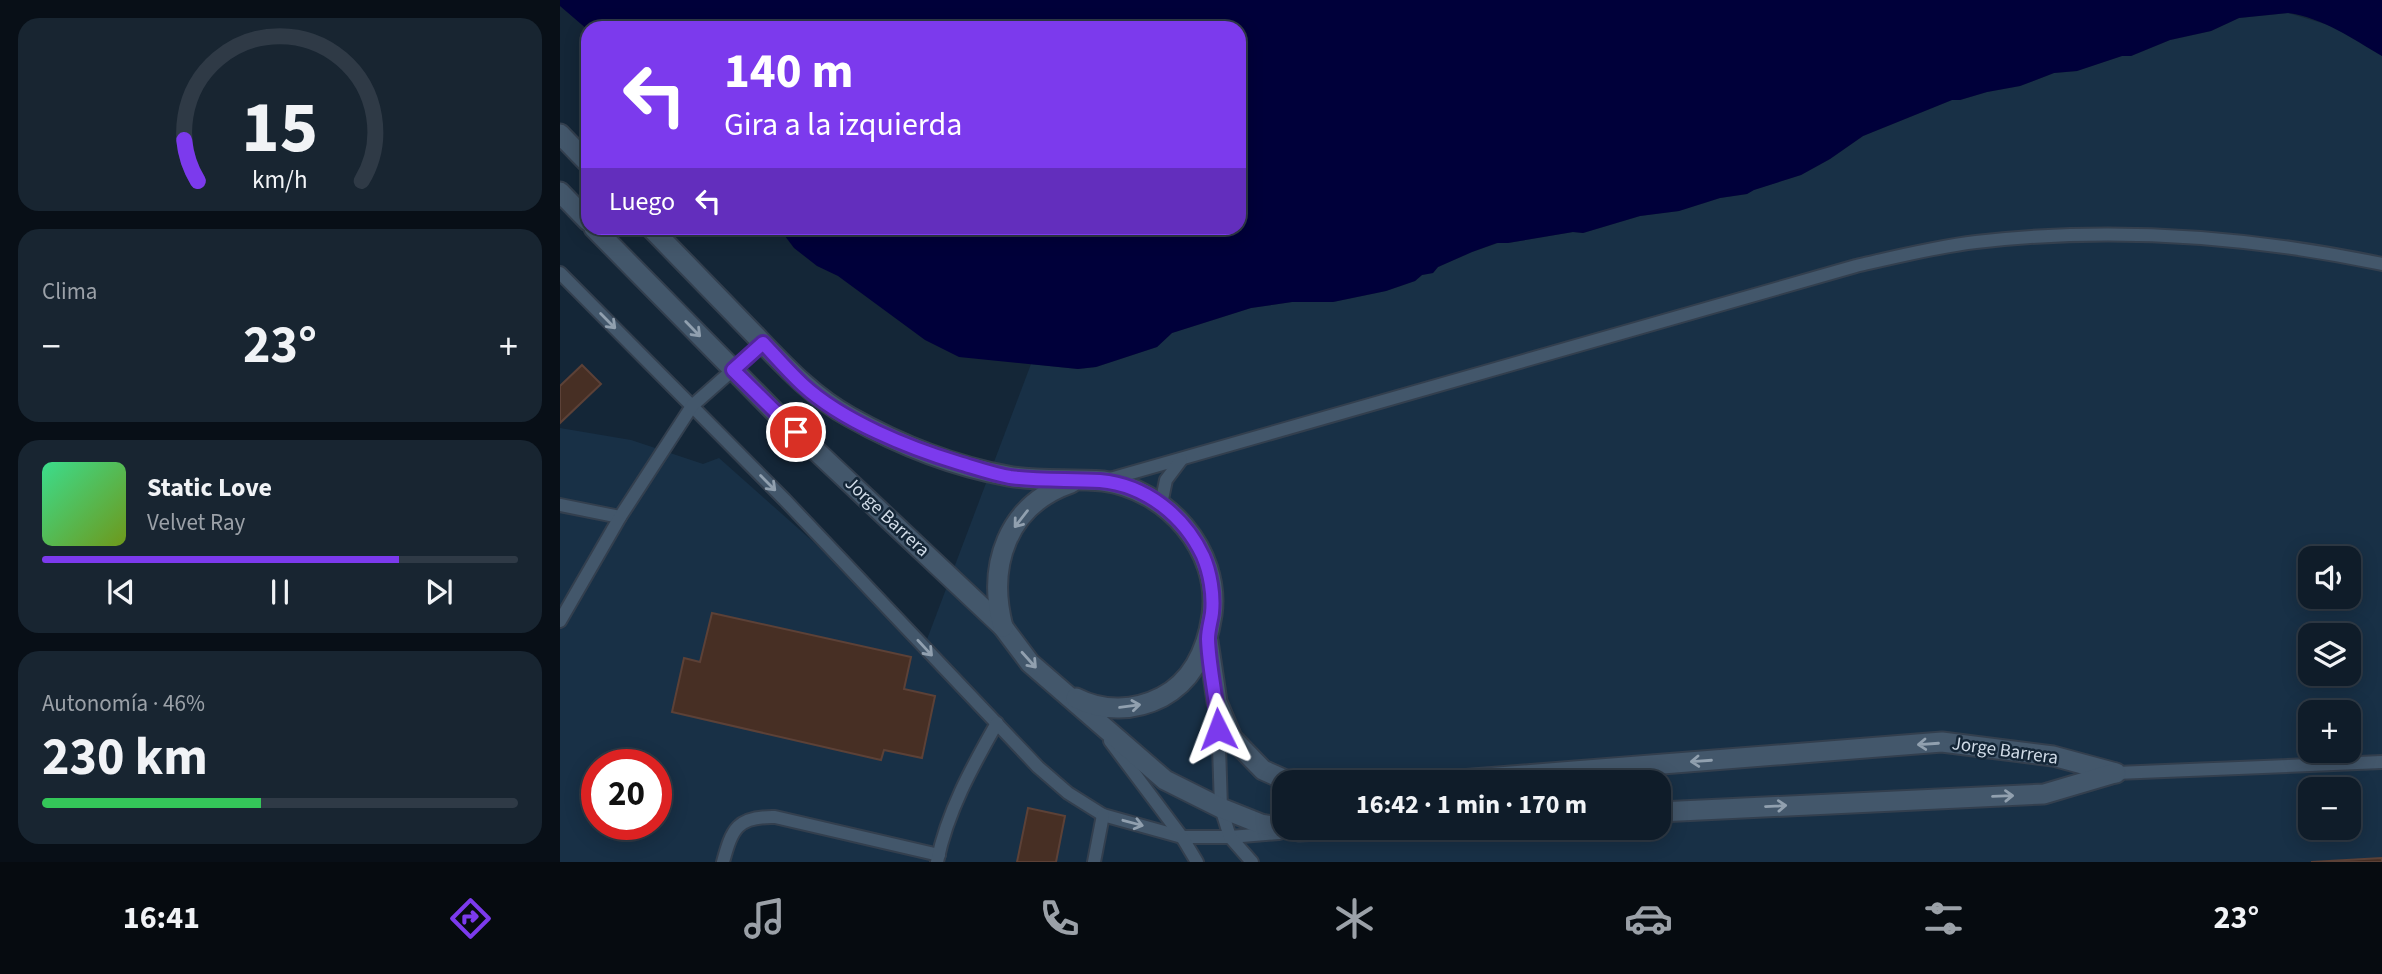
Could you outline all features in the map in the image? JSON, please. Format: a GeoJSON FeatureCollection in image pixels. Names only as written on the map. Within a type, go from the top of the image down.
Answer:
{"type":"FeatureCollection","features":[{"type":"Feature","properties":{"kind":"street"},"geometry":{"type":"LineString","coordinates":[[560,134],[581,156]]}},
{"type":"Feature","properties":{"kind":"street"},"geometry":{"type":"LineString","coordinates":[[560,192],[581,214]]}},
{"type":"Feature","properties":{"kind":"street","name":"Jorge Barrera"},"geometry":{"type":"LineString","coordinates":[[601,235],[777,414],[1003,627],[1030,663],[1165,780],[1221,808],[1272,826]]}},
{"type":"Feature","properties":{"kind":"street","name":"Jorge Barrera"},"geometry":{"type":"LineString","coordinates":[[658,235],[805,387],[847,416],[898,442],[1009,477],[1102,481],[1129,487],[1161,504],[1192,535],[1204,559],[1211,584],[1212,611],[1208,638],[1200,659],[1188,677],[1171,692],[1151,703],[1129,708],[1107,708],[1085,703],[1065,693]]}},
{"type":"Feature","properties":{"kind":"street","name":"Jorge Barrera"},"geometry":{"type":"LineString","coordinates":[[1003,627],[997,605],[996,582],[1008,537],[1020,518],[1036,502],[1055,488],[1076,481]]}},
{"type":"Feature","properties":{"kind":"street","name":"Jorge Barrera"},"geometry":{"type":"LineString","coordinates":[[1208,638],[1217,702],[1233,738],[1264,770],[1272,774]]}},
{"type":"Feature","properties":{"kind":"street","name":"Jorge Barrera"},"geometry":{"type":"LineString","coordinates":[[1586,770],[1942,742],[2053,756],[2116,773]]}},
{"type":"Feature","properties":{"kind":"street","name":"Jorge Barrera"},"geometry":{"type":"LineString","coordinates":[[1671,811],[2044,794],[2116,773]]}},
{"type":"Feature","properties":{"kind":"lane"},"geometry":{"type":"LineString","coordinates":[[1102,481],[1856,266],[1961,244],[2058,235],[2162,234],[2282,246],[2382,264]]}},
{"type":"Feature","properties":{"kind":"lane"},"geometry":{"type":"LineString","coordinates":[[560,273],[785,500],[1038,767],[1068,793],[1103,815],[1182,837],[1272,833]]}},
{"type":"Feature","properties":{"kind":"lane"},"geometry":{"type":"LineString","coordinates":[[560,621],[620,517],[692,406],[763,343]]}},
{"type":"Feature","properties":{"kind":"lane"},"geometry":{"type":"LineString","coordinates":[[1161,504],[1166,480],[1181,460]]}},
{"type":"Feature","properties":{"kind":"lane"},"geometry":{"type":"LineString","coordinates":[[560,505],[620,517]]}},
{"type":"Feature","properties":{"kind":"lane"},"geometry":{"type":"LineString","coordinates":[[1217,702],[1221,808],[1230,837],[1252,862]]}},
{"type":"Feature","properties":{"kind":"lane"},"geometry":{"type":"LineString","coordinates":[[1093,718],[1182,837],[1197,862]]}},
{"type":"Feature","properties":{"kind":"lane"},"geometry":{"type":"LineString","coordinates":[[723,862],[731,834],[750,820],[762,817],[775,817],[938,858],[962,787],[997,723]]}},
{"type":"Feature","properties":{"kind":"lane"},"geometry":{"type":"LineString","coordinates":[[2116,773],[2382,762]]}},
{"type":"Feature","properties":{"kind":"lane"},"geometry":{"type":"LineString","coordinates":[[1094,862],[1103,815]]}},
{"type":"Feature","properties":{"kind":"shaded area"},"geometry":{"type":"Polygon","coordinates":[[[560,0],[2382,0],[2382,56],[2313,19],[2288,13],[2239,18],[2211,31],[2170,40],[2131,56],[2122,56],[2077,71],[2054,73],[2020,86],[1952,100],[1863,136],[1801,175],[1747,194],[1720,198],[1679,211],[1640,216],[1583,233],[1573,232],[1497,243],[1438,267],[1433,273],[1422,275],[1415,281],[1386,291],[1333,302],[1292,302],[1251,308],[1172,333],[1157,347],[1096,367],[1078,369],[959,357],[925,340],[838,276],[817,266],[794,248],[784,235],[1246,235],[1246,21],[581,21],[581,24],[560,6],[560,0]]]}},
{"type":"Feature","properties":{"kind":"shaded area"},"geometry":{"type":"Polygon","coordinates":[[[2288,13],[2332,26],[2382,56],[2382,862],[560,862],[560,428],[631,440],[703,464],[719,458],[926,642],[1031,364],[1078,369],[1096,367],[1157,347],[1172,333],[1251,308],[1292,302],[1333,302],[1386,291],[1415,281],[1422,275],[1433,273],[1438,267],[1498,243],[1573,232],[1583,233],[1640,216],[1679,211],[1720,198],[1747,194],[1801,175],[1863,136],[1952,100],[2020,86],[2054,73],[2077,71],[2122,56],[2131,56],[2170,40],[2211,31],[2239,18],[2288,13]]]}},
{"type":"Feature","properties":{"kind":"building"},"geometry":{"type":"Polygon","coordinates":[[[582,365],[601,384],[560,423],[560,386],[582,365]]]}},
{"type":"Feature","properties":{"kind":"building"},"geometry":{"type":"Polygon","coordinates":[[[712,613],[911,657],[904,689],[935,696],[922,758],[884,750],[881,760],[672,712],[684,658],[700,662],[712,613]]]}},
{"type":"Feature","properties":{"kind":"building"},"geometry":{"type":"Polygon","coordinates":[[[1028,808],[1065,816],[1056,862],[1017,862],[1028,808]]]}},
{"type":"Feature","properties":{"kind":"building"},"geometry":{"type":"Polygon","coordinates":[[[2382,858],[2382,862],[2311,862],[2382,858]]]}},
{"type":"Feature","properties":{"kind":"route"},"geometry":{"type":"LineString","coordinates":[[796,432],[733,370],[763,343],[805,387],[847,416],[898,442],[1009,477],[1102,481],[1129,487],[1153,499],[1174,515],[1192,535],[1204,559],[1211,584],[1212,611],[1208,638],[1218,729]]}}]}
